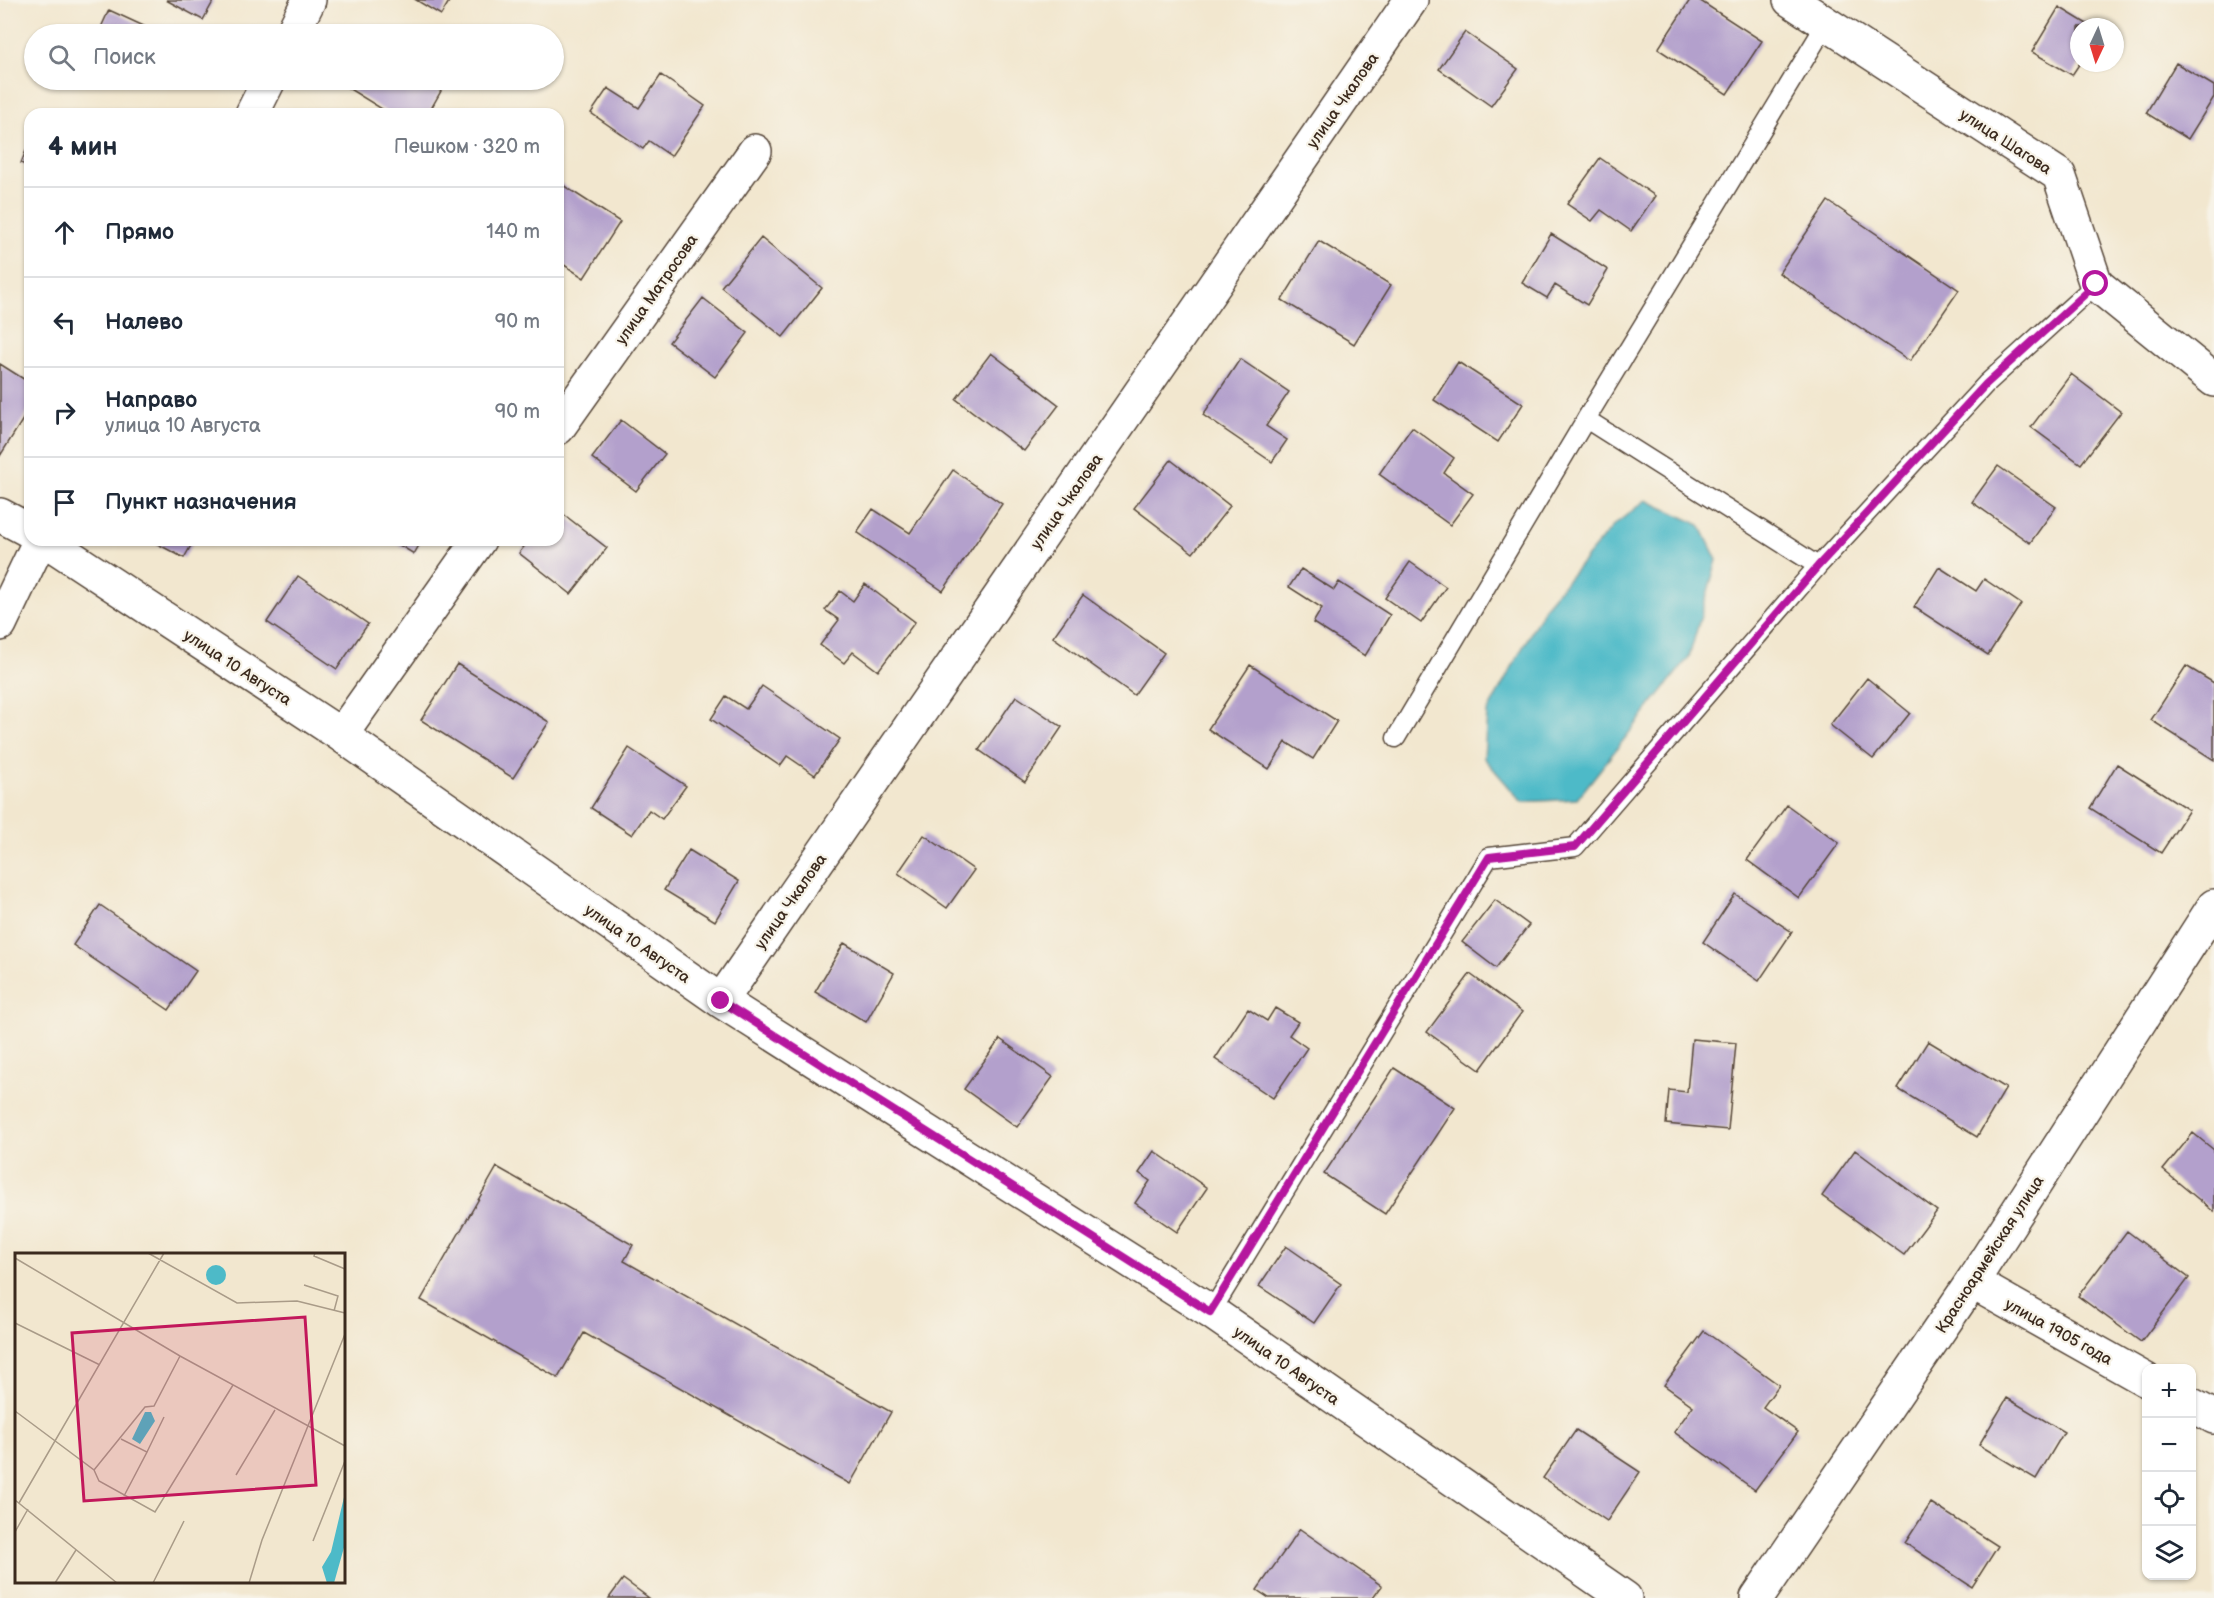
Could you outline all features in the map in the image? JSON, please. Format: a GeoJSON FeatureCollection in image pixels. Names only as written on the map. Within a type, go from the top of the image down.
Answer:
{"type":"FeatureCollection","features":[{"type":"Feature","properties":{"kind":"street"},"geometry":{"type":"LineString","coordinates":[[297,24],[309,0]]}},
{"type":"Feature","properties":{"kind":"street","name":"улица Чкалова"},"geometry":{"type":"LineString","coordinates":[[721,1001],[1411,0]]}},
{"type":"Feature","properties":{"kind":"street","name":"улица Шагова"},"geometry":{"type":"LineString","coordinates":[[1790,0],[2059,175],[2096,284]]}},
{"type":"Feature","properties":{"kind":"street"},"geometry":{"type":"LineString","coordinates":[[255,108],[264,90]]}},
{"type":"Feature","properties":{"kind":"street","name":"улица Матросова"},"geometry":{"type":"LineString","coordinates":[[564,420],[755,151]]}},
{"type":"Feature","properties":{"kind":"street"},"geometry":{"type":"LineString","coordinates":[[2096,284],[2214,380]]}},
{"type":"Feature","properties":{"kind":"street"},"geometry":{"type":"LineString","coordinates":[[0,515],[24,528]]}},
{"type":"Feature","properties":{"kind":"street"},"geometry":{"type":"LineString","coordinates":[[0,624],[37,546]]}},
{"type":"Feature","properties":{"kind":"street","name":"улица 10 Августа"},"geometry":{"type":"LineString","coordinates":[[54,546],[341,735],[721,1001],[1210,1312],[1625,1598]]}},
{"type":"Feature","properties":{"kind":"street"},"geometry":{"type":"LineString","coordinates":[[341,735],[475,546]]}},
{"type":"Feature","properties":{"kind":"street","name":"Красноармейская улица"},"geometry":{"type":"LineString","coordinates":[[1756,1598],[1972,1282],[2214,906]]}},
{"type":"Feature","properties":{"kind":"street","name":"улица 1905 года"},"geometry":{"type":"LineString","coordinates":[[1972,1282],[2142,1378]]}},
{"type":"Feature","properties":{"kind":"street"},"geometry":{"type":"LineString","coordinates":[[2196,1407],[2214,1417]]}},
{"type":"Feature","properties":{"kind":"lane"},"geometry":{"type":"LineString","coordinates":[[1396,738],[1586,419],[1826,24]]}},
{"type":"Feature","properties":{"kind":"lane"},"geometry":{"type":"LineString","coordinates":[[1210,1312],[1489,857],[1575,847],[1818,566],[1986,384],[2096,284]]}},
{"type":"Feature","properties":{"kind":"lane"},"geometry":{"type":"LineString","coordinates":[[1586,419],[1818,566]]}},
{"type":"Feature","properties":{"kind":"water"},"geometry":{"type":"Polygon","coordinates":[[[1646,500],[1700,525],[1717,560],[1689,657],[1577,799],[1522,802],[1484,758],[1487,713],[1546,605],[1614,525],[1646,500]]]}},
{"type":"Feature","properties":{"kind":"building"},"geometry":{"type":"Polygon","coordinates":[[[166,0],[214,0],[203,20],[166,0]]]}},
{"type":"Feature","properties":{"kind":"building"},"geometry":{"type":"Polygon","coordinates":[[[416,0],[450,0],[441,15],[416,0]]]}},
{"type":"Feature","properties":{"kind":"building"},"geometry":{"type":"Polygon","coordinates":[[[1690,0],[1699,0],[1762,41],[1727,94],[1658,49],[1690,0]]]}},
{"type":"Feature","properties":{"kind":"building"},"geometry":{"type":"Polygon","coordinates":[[[2059,7],[2077,18],[2070,18],[2070,72],[2074,72],[2072,75],[2032,52],[2059,7]]]}},
{"type":"Feature","properties":{"kind":"building"},"geometry":{"type":"Polygon","coordinates":[[[109,10],[139,24],[103,24],[109,10]]]}},
{"type":"Feature","properties":{"kind":"building"},"geometry":{"type":"Polygon","coordinates":[[[1465,32],[1518,69],[1491,106],[1439,69],[1465,32]]]}},
{"type":"Feature","properties":{"kind":"building"},"geometry":{"type":"Polygon","coordinates":[[[2176,63],[2214,86],[2214,97],[2188,139],[2146,113],[2176,63]]]}},
{"type":"Feature","properties":{"kind":"building"},"geometry":{"type":"Polygon","coordinates":[[[661,75],[705,106],[671,156],[649,141],[643,149],[591,113],[608,88],[639,108],[661,75]]]}},
{"type":"Feature","properties":{"kind":"building"},"geometry":{"type":"Polygon","coordinates":[[[351,90],[441,91],[431,108],[380,108],[351,90]]]}},
{"type":"Feature","properties":{"kind":"building"},"geometry":{"type":"Polygon","coordinates":[[[1600,158],[1655,196],[1631,231],[1601,210],[1592,221],[1567,204],[1600,158]]]}},
{"type":"Feature","properties":{"kind":"building"},"geometry":{"type":"Polygon","coordinates":[[[564,186],[620,222],[584,278],[564,265],[564,186]]]}},
{"type":"Feature","properties":{"kind":"building"},"geometry":{"type":"Polygon","coordinates":[[[1828,201],[1959,290],[1910,361],[1779,273],[1828,201]]]}},
{"type":"Feature","properties":{"kind":"building"},"geometry":{"type":"Polygon","coordinates":[[[1551,234],[1608,270],[1587,305],[1555,285],[1547,298],[1522,283],[1551,234]]]}},
{"type":"Feature","properties":{"kind":"building"},"geometry":{"type":"Polygon","coordinates":[[[761,238],[822,288],[783,337],[721,287],[761,238]]]}},
{"type":"Feature","properties":{"kind":"building"},"geometry":{"type":"Polygon","coordinates":[[[1319,241],[1391,285],[1354,344],[1282,300],[1319,241]]]}},
{"type":"Feature","properties":{"kind":"building"},"geometry":{"type":"Polygon","coordinates":[[[703,298],[748,333],[715,377],[669,342],[703,298]]]}},
{"type":"Feature","properties":{"kind":"building"},"geometry":{"type":"Polygon","coordinates":[[[991,353],[1059,405],[1024,451],[956,399],[991,353]]]}},
{"type":"Feature","properties":{"kind":"building"},"geometry":{"type":"Polygon","coordinates":[[[1240,359],[1289,392],[1266,426],[1287,440],[1272,462],[1203,415],[1240,359]]]}},
{"type":"Feature","properties":{"kind":"building"},"geometry":{"type":"Polygon","coordinates":[[[1458,362],[1523,404],[1498,442],[1434,400],[1458,362]]]}},
{"type":"Feature","properties":{"kind":"building"},"geometry":{"type":"Polygon","coordinates":[[[0,364],[24,379],[24,418],[0,456],[0,364]]]}},
{"type":"Feature","properties":{"kind":"building"},"geometry":{"type":"Polygon","coordinates":[[[2071,374],[2121,412],[2081,464],[2031,427],[2071,374]]]}},
{"type":"Feature","properties":{"kind":"building"},"geometry":{"type":"Polygon","coordinates":[[[621,420],[665,454],[636,491],[592,458],[621,420]]]}},
{"type":"Feature","properties":{"kind":"building"},"geometry":{"type":"Polygon","coordinates":[[[1412,427],[1454,458],[1444,473],[1473,494],[1450,525],[1379,474],[1412,427]]]}},
{"type":"Feature","properties":{"kind":"building"},"geometry":{"type":"Polygon","coordinates":[[[1171,460],[1230,506],[1193,553],[1134,508],[1171,460]]]}},
{"type":"Feature","properties":{"kind":"building"},"geometry":{"type":"Polygon","coordinates":[[[1998,466],[2056,507],[2030,543],[1972,502],[1998,466]]]}},
{"type":"Feature","properties":{"kind":"building"},"geometry":{"type":"Polygon","coordinates":[[[953,470],[1002,504],[943,591],[857,532],[873,509],[910,533],[953,470]]]}},
{"type":"Feature","properties":{"kind":"building"},"geometry":{"type":"Polygon","coordinates":[[[564,515],[607,548],[571,594],[519,553],[524,546],[564,546],[564,515]]]}},
{"type":"Feature","properties":{"kind":"building"},"geometry":{"type":"Polygon","coordinates":[[[161,546],[191,546],[184,558],[161,546]]]}},
{"type":"Feature","properties":{"kind":"building"},"geometry":{"type":"Polygon","coordinates":[[[401,546],[419,546],[414,554],[401,546]]]}},
{"type":"Feature","properties":{"kind":"building"},"geometry":{"type":"Polygon","coordinates":[[[1410,562],[1446,587],[1421,623],[1385,598],[1410,562]]]}},
{"type":"Feature","properties":{"kind":"building"},"geometry":{"type":"Polygon","coordinates":[[[1939,567],[1976,591],[1984,579],[2021,604],[1988,655],[1914,607],[1939,567]]]}},
{"type":"Feature","properties":{"kind":"building"},"geometry":{"type":"Polygon","coordinates":[[[1301,569],[1334,590],[1339,582],[1390,615],[1365,656],[1313,623],[1322,608],[1289,587],[1301,569]]]}},
{"type":"Feature","properties":{"kind":"building"},"geometry":{"type":"Polygon","coordinates":[[[298,576],[368,624],[337,669],[267,622],[298,576]]]}},
{"type":"Feature","properties":{"kind":"building"},"geometry":{"type":"Polygon","coordinates":[[[865,584],[915,622],[878,671],[853,652],[844,663],[820,645],[839,620],[825,610],[840,591],[853,601],[865,584]]]}},
{"type":"Feature","properties":{"kind":"building"},"geometry":{"type":"Polygon","coordinates":[[[1083,595],[1164,653],[1134,695],[1053,637],[1083,595]]]}},
{"type":"Feature","properties":{"kind":"building"},"geometry":{"type":"Polygon","coordinates":[[[457,664],[549,722],[513,778],[421,720],[457,664]]]}},
{"type":"Feature","properties":{"kind":"building"},"geometry":{"type":"Polygon","coordinates":[[[1250,665],[1337,721],[1313,759],[1286,742],[1269,769],[1208,729],[1250,665]]]}},
{"type":"Feature","properties":{"kind":"building"},"geometry":{"type":"Polygon","coordinates":[[[2186,666],[2214,683],[2214,760],[2151,720],[2186,666]]]}},
{"type":"Feature","properties":{"kind":"building"},"geometry":{"type":"Polygon","coordinates":[[[1867,678],[1910,713],[1873,759],[1830,725],[1867,678]]]}},
{"type":"Feature","properties":{"kind":"building"},"geometry":{"type":"Polygon","coordinates":[[[762,686],[840,739],[815,775],[787,756],[780,766],[711,719],[726,696],[746,709],[762,686]]]}},
{"type":"Feature","properties":{"kind":"building"},"geometry":{"type":"Polygon","coordinates":[[[1016,696],[1062,727],[1025,782],[979,750],[1016,696]]]}},
{"type":"Feature","properties":{"kind":"building"},"geometry":{"type":"Polygon","coordinates":[[[629,748],[686,786],[662,819],[649,810],[632,835],[591,808],[629,748]]]}},
{"type":"Feature","properties":{"kind":"building"},"geometry":{"type":"Polygon","coordinates":[[[2117,764],[2189,810],[2161,853],[2090,808],[2117,764]]]}},
{"type":"Feature","properties":{"kind":"building"},"geometry":{"type":"Polygon","coordinates":[[[1787,805],[1839,843],[1799,898],[1747,860],[1787,805]]]}},
{"type":"Feature","properties":{"kind":"building"},"geometry":{"type":"Polygon","coordinates":[[[924,835],[974,870],[947,908],[898,873],[924,835]]]}},
{"type":"Feature","properties":{"kind":"building"},"geometry":{"type":"Polygon","coordinates":[[[689,850],[739,881],[715,921],[664,890],[689,850]]]}},
{"type":"Feature","properties":{"kind":"building"},"geometry":{"type":"Polygon","coordinates":[[[1735,894],[1792,932],[1759,981],[1703,942],[1735,894]]]}},
{"type":"Feature","properties":{"kind":"building"},"geometry":{"type":"Polygon","coordinates":[[[1495,900],[1529,925],[1496,968],[1462,942],[1495,900]]]}},
{"type":"Feature","properties":{"kind":"building"},"geometry":{"type":"Polygon","coordinates":[[[100,905],[196,971],[169,1010],[73,945],[100,905]]]}},
{"type":"Feature","properties":{"kind":"building"},"geometry":{"type":"Polygon","coordinates":[[[844,943],[894,973],[866,1022],[815,992],[844,943]]]}},
{"type":"Feature","properties":{"kind":"building"},"geometry":{"type":"Polygon","coordinates":[[[1470,974],[1522,1012],[1480,1070],[1427,1032],[1470,974]]]}},
{"type":"Feature","properties":{"kind":"building"},"geometry":{"type":"Polygon","coordinates":[[[1275,1008],[1298,1022],[1289,1035],[1307,1048],[1273,1098],[1215,1059],[1248,1009],[1267,1021],[1275,1008]]]}},
{"type":"Feature","properties":{"kind":"building"},"geometry":{"type":"Polygon","coordinates":[[[1000,1039],[1053,1077],[1017,1127],[964,1089],[1000,1039]]]}},
{"type":"Feature","properties":{"kind":"building"},"geometry":{"type":"Polygon","coordinates":[[[1692,1039],[1736,1043],[1728,1130],[1666,1124],[1669,1090],[1687,1092],[1692,1039]]]}},
{"type":"Feature","properties":{"kind":"building"},"geometry":{"type":"Polygon","coordinates":[[[1928,1041],[2006,1088],[1977,1137],[1898,1089],[1928,1041]]]}},
{"type":"Feature","properties":{"kind":"building"},"geometry":{"type":"Polygon","coordinates":[[[1394,1068],[1455,1108],[1385,1214],[1324,1174],[1394,1068]]]}},
{"type":"Feature","properties":{"kind":"building"},"geometry":{"type":"Polygon","coordinates":[[[2193,1133],[2214,1150],[2214,1212],[2163,1170],[2193,1133]]]}},
{"type":"Feature","properties":{"kind":"building"},"geometry":{"type":"Polygon","coordinates":[[[1855,1150],[1937,1211],[1904,1255],[1822,1196],[1855,1150]]]}},
{"type":"Feature","properties":{"kind":"building"},"geometry":{"type":"Polygon","coordinates":[[[1154,1151],[1207,1188],[1177,1232],[1135,1203],[1150,1181],[1139,1173],[1154,1151]]]}},
{"type":"Feature","properties":{"kind":"building"},"geometry":{"type":"Polygon","coordinates":[[[497,1167],[633,1245],[624,1261],[891,1412],[850,1484],[584,1333],[558,1378],[421,1300],[497,1167]]]}},
{"type":"Feature","properties":{"kind":"building"},"geometry":{"type":"Polygon","coordinates":[[[2127,1231],[2189,1278],[2141,1342],[2078,1296],[2127,1231]]]}},
{"type":"Feature","properties":{"kind":"building"},"geometry":{"type":"Polygon","coordinates":[[[1286,1246],[1341,1284],[1314,1323],[1259,1286],[1286,1246]]]}},
{"type":"Feature","properties":{"kind":"building"},"geometry":{"type":"Polygon","coordinates":[[[1704,1331],[1779,1385],[1763,1407],[1798,1432],[1755,1490],[1674,1432],[1693,1406],[1664,1385],[1704,1331]]]}},
{"type":"Feature","properties":{"kind":"building"},"geometry":{"type":"Polygon","coordinates":[[[2007,1398],[2064,1432],[2036,1479],[1979,1445],[2007,1398]]]}},
{"type":"Feature","properties":{"kind":"building"},"geometry":{"type":"Polygon","coordinates":[[[1576,1430],[1640,1472],[1607,1521],[1543,1478],[1576,1430]]]}},
{"type":"Feature","properties":{"kind":"building"},"geometry":{"type":"Polygon","coordinates":[[[1931,1503],[1998,1546],[1972,1587],[1905,1543],[1931,1503]]]}},
{"type":"Feature","properties":{"kind":"building"},"geometry":{"type":"Polygon","coordinates":[[[1300,1529],[1382,1586],[1373,1598],[1269,1598],[1257,1590],[1300,1529]]]}},
{"type":"Feature","properties":{"kind":"building"},"geometry":{"type":"Polygon","coordinates":[[[623,1579],[649,1598],[609,1598],[623,1579]]]}},
{"type":"Feature","properties":{"kind":"route"},"geometry":{"type":"LineString","coordinates":[[721,1001],[1210,1312],[1489,857],[1575,847],[1818,566],[1986,384],[2096,284]]}}]}
